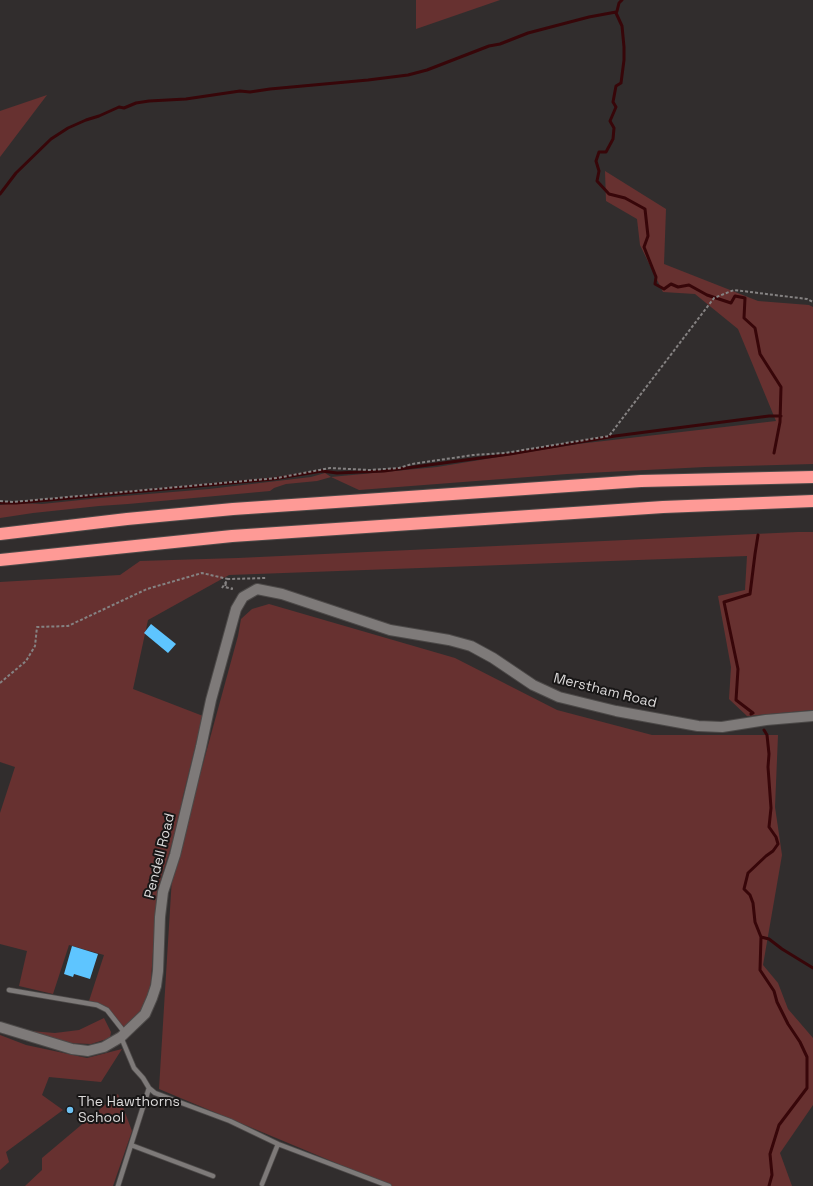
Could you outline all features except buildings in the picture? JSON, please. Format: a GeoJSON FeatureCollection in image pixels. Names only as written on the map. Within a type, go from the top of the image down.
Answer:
{"type":"FeatureCollection","features":[{"type":"Feature","properties":{"kind":"highway"},"geometry":{"type":"LineString","coordinates":[[0,534],[233,509],[641,481],[813,477]]}},
{"type":"Feature","properties":{"kind":"highway"},"geometry":{"type":"LineString","coordinates":[[0,560],[232,536],[663,507],[813,500]]}},
{"type":"Feature","properties":{"kind":"street","name":"Merstham Road"},"geometry":{"type":"LineString","coordinates":[[243,597],[257,589],[282,594],[390,630],[449,640],[470,646],[493,658],[533,685],[552,694],[616,711],[698,726],[722,727],[766,720],[813,716]]}},
{"type":"Feature","properties":{"kind":"street","name":"Pendell Road"},"geometry":{"type":"LineString","coordinates":[[0,1026],[72,1049],[88,1051],[104,1047],[123,1035],[145,1014],[156,986],[160,917],[164,892],[176,855],[213,693],[236,609],[243,597]]}},
{"type":"Feature","properties":{"kind":"lane"},"geometry":{"type":"LineString","coordinates":[[9,990],[97,1005],[108,1010],[123,1035],[134,1068],[154,1093],[230,1121],[278,1144],[389,1186]]}},
{"type":"Feature","properties":{"kind":"lane"},"geometry":{"type":"LineString","coordinates":[[118,1186],[149,1088]]}},
{"type":"Feature","properties":{"kind":"lane"},"geometry":{"type":"LineString","coordinates":[[262,1184],[278,1144]]}},
{"type":"Feature","properties":{"kind":"lane"},"geometry":{"type":"LineString","coordinates":[[131,1145],[213,1176]]}},
{"type":"Feature","properties":{"kind":"path"},"geometry":{"type":"LineString","coordinates":[[0,501],[13,502],[277,478],[330,468],[369,470],[399,468],[412,464],[473,455],[505,453],[609,436],[715,297],[734,290],[808,299],[813,302]]}},
{"type":"Feature","properties":{"kind":"path"},"geometry":{"type":"LineString","coordinates":[[0,683],[26,660],[35,646],[37,627],[68,626],[148,589],[202,573],[228,579],[267,578]]}},
{"type":"Feature","properties":{"kind":"path"},"geometry":{"type":"LineString","coordinates":[[228,579],[225,587],[232,588],[232,586]]}},
{"type":"Feature","properties":{"kind":"path"},"geometry":{"type":"LineString","coordinates":[[222,588],[228,579]]}},
{"type":"Feature","properties":{"kind":"shaded area"},"geometry":{"type":"Polygon","coordinates":[[[416,0],[500,0],[416,29],[416,0]]]}},
{"type":"Feature","properties":{"kind":"shaded area"},"geometry":{"type":"Polygon","coordinates":[[[47,95],[0,157],[0,111],[47,95]]]}},
{"type":"Feature","properties":{"kind":"shaded area"},"geometry":{"type":"Polygon","coordinates":[[[605,171],[666,209],[664,264],[758,301],[809,305],[813,307],[813,464],[705,467],[567,474],[359,490],[331,477],[437,467],[578,444],[776,421],[738,329],[695,294],[663,292],[640,245],[637,219],[606,201],[605,171]]]}},
{"type":"Feature","properties":{"kind":"shaded area"},"geometry":{"type":"Polygon","coordinates":[[[325,473],[331,477],[317,481],[286,484],[270,491],[99,506],[0,518],[0,505],[16,503],[42,504],[209,489],[311,477],[325,473]]]}},
{"type":"Feature","properties":{"kind":"shaded area"},"geometry":{"type":"Polygon","coordinates":[[[813,532],[813,710],[747,716],[729,699],[731,667],[718,596],[745,590],[747,556],[229,575],[148,620],[133,689],[203,716],[182,800],[184,807],[161,878],[150,993],[140,1014],[122,1029],[107,1011],[88,1004],[104,955],[69,945],[53,994],[19,986],[27,951],[0,944],[0,813],[15,767],[0,762],[0,582],[120,575],[140,561],[238,558],[813,532]]]}},
{"type":"Feature","properties":{"kind":"shaded area"},"geometry":{"type":"Polygon","coordinates":[[[269,604],[455,658],[557,710],[652,735],[778,735],[775,807],[782,855],[763,965],[778,983],[788,1009],[813,1038],[813,1105],[780,1153],[792,1186],[391,1186],[159,1089],[172,877],[238,636],[241,619],[252,609],[269,604]]]}},
{"type":"Feature","properties":{"kind":"shaded area"},"geometry":{"type":"Polygon","coordinates":[[[104,1018],[111,1032],[110,1038],[91,1044],[67,1043],[30,1031],[55,1033],[79,1030],[104,1018]]]}},
{"type":"Feature","properties":{"kind":"shaded area"},"geometry":{"type":"Polygon","coordinates":[[[0,1035],[26,1045],[87,1058],[122,1049],[101,1082],[49,1077],[42,1095],[63,1110],[6,1152],[9,1162],[0,1170],[0,1035]]]}},
{"type":"Feature","properties":{"kind":"shaded area"},"geometry":{"type":"Polygon","coordinates":[[[118,1094],[132,1131],[113,1186],[25,1186],[42,1170],[42,1158],[118,1094]]]}},
{"type":"Feature","properties":{"kind":"waterway"},"geometry":{"type":"LineString","coordinates":[[622,0],[619,3],[616,13],[622,26],[624,47],[621,83],[616,86],[613,102],[616,107],[610,121],[614,128],[613,139],[606,152],[599,152],[596,161],[599,171],[597,181],[609,194],[625,198],[645,209],[648,236],[644,247],[656,277],[655,284],[664,289],[671,284],[678,287],[689,285],[707,295],[731,303],[735,296],[745,298],[744,318],[755,328],[760,354],[781,387],[780,422],[774,453]]}},
{"type":"Feature","properties":{"kind":"waterway"},"geometry":{"type":"LineString","coordinates":[[0,194],[16,173],[51,139],[68,128],[119,107],[124,108],[136,103],[149,101],[186,99],[240,91],[250,92],[408,75],[427,70],[489,46],[500,44],[528,33],[589,17],[616,12]]}},
{"type":"Feature","properties":{"kind":"waterway"},"geometry":{"type":"LineString","coordinates":[[0,503],[16,503],[273,479],[322,471],[337,473],[384,471],[510,454],[615,436],[769,416],[781,416]]}},
{"type":"Feature","properties":{"kind":"waterway"},"geometry":{"type":"LineString","coordinates":[[751,714],[753,713],[736,700],[738,669],[724,602],[750,594],[758,535]]}},
{"type":"Feature","properties":{"kind":"waterway"},"geometry":{"type":"LineString","coordinates":[[764,730],[767,735],[769,754],[768,767],[771,808],[769,827],[776,837],[778,844],[773,851],[748,873],[744,889],[750,895],[753,903],[755,922],[761,937],[760,970],[774,991],[777,1002],[807,1057],[807,1088],[779,1125],[770,1154],[772,1175],[769,1186]]}},
{"type":"Feature","properties":{"kind":"waterway"},"geometry":{"type":"LineString","coordinates":[[761,937],[769,939],[813,968]]}},
{"type":"Feature","properties":{"kind":"place","name":"The Hawthorns School"},"geometry":{"type":"Point","coordinates":[70,1110]}}]}
